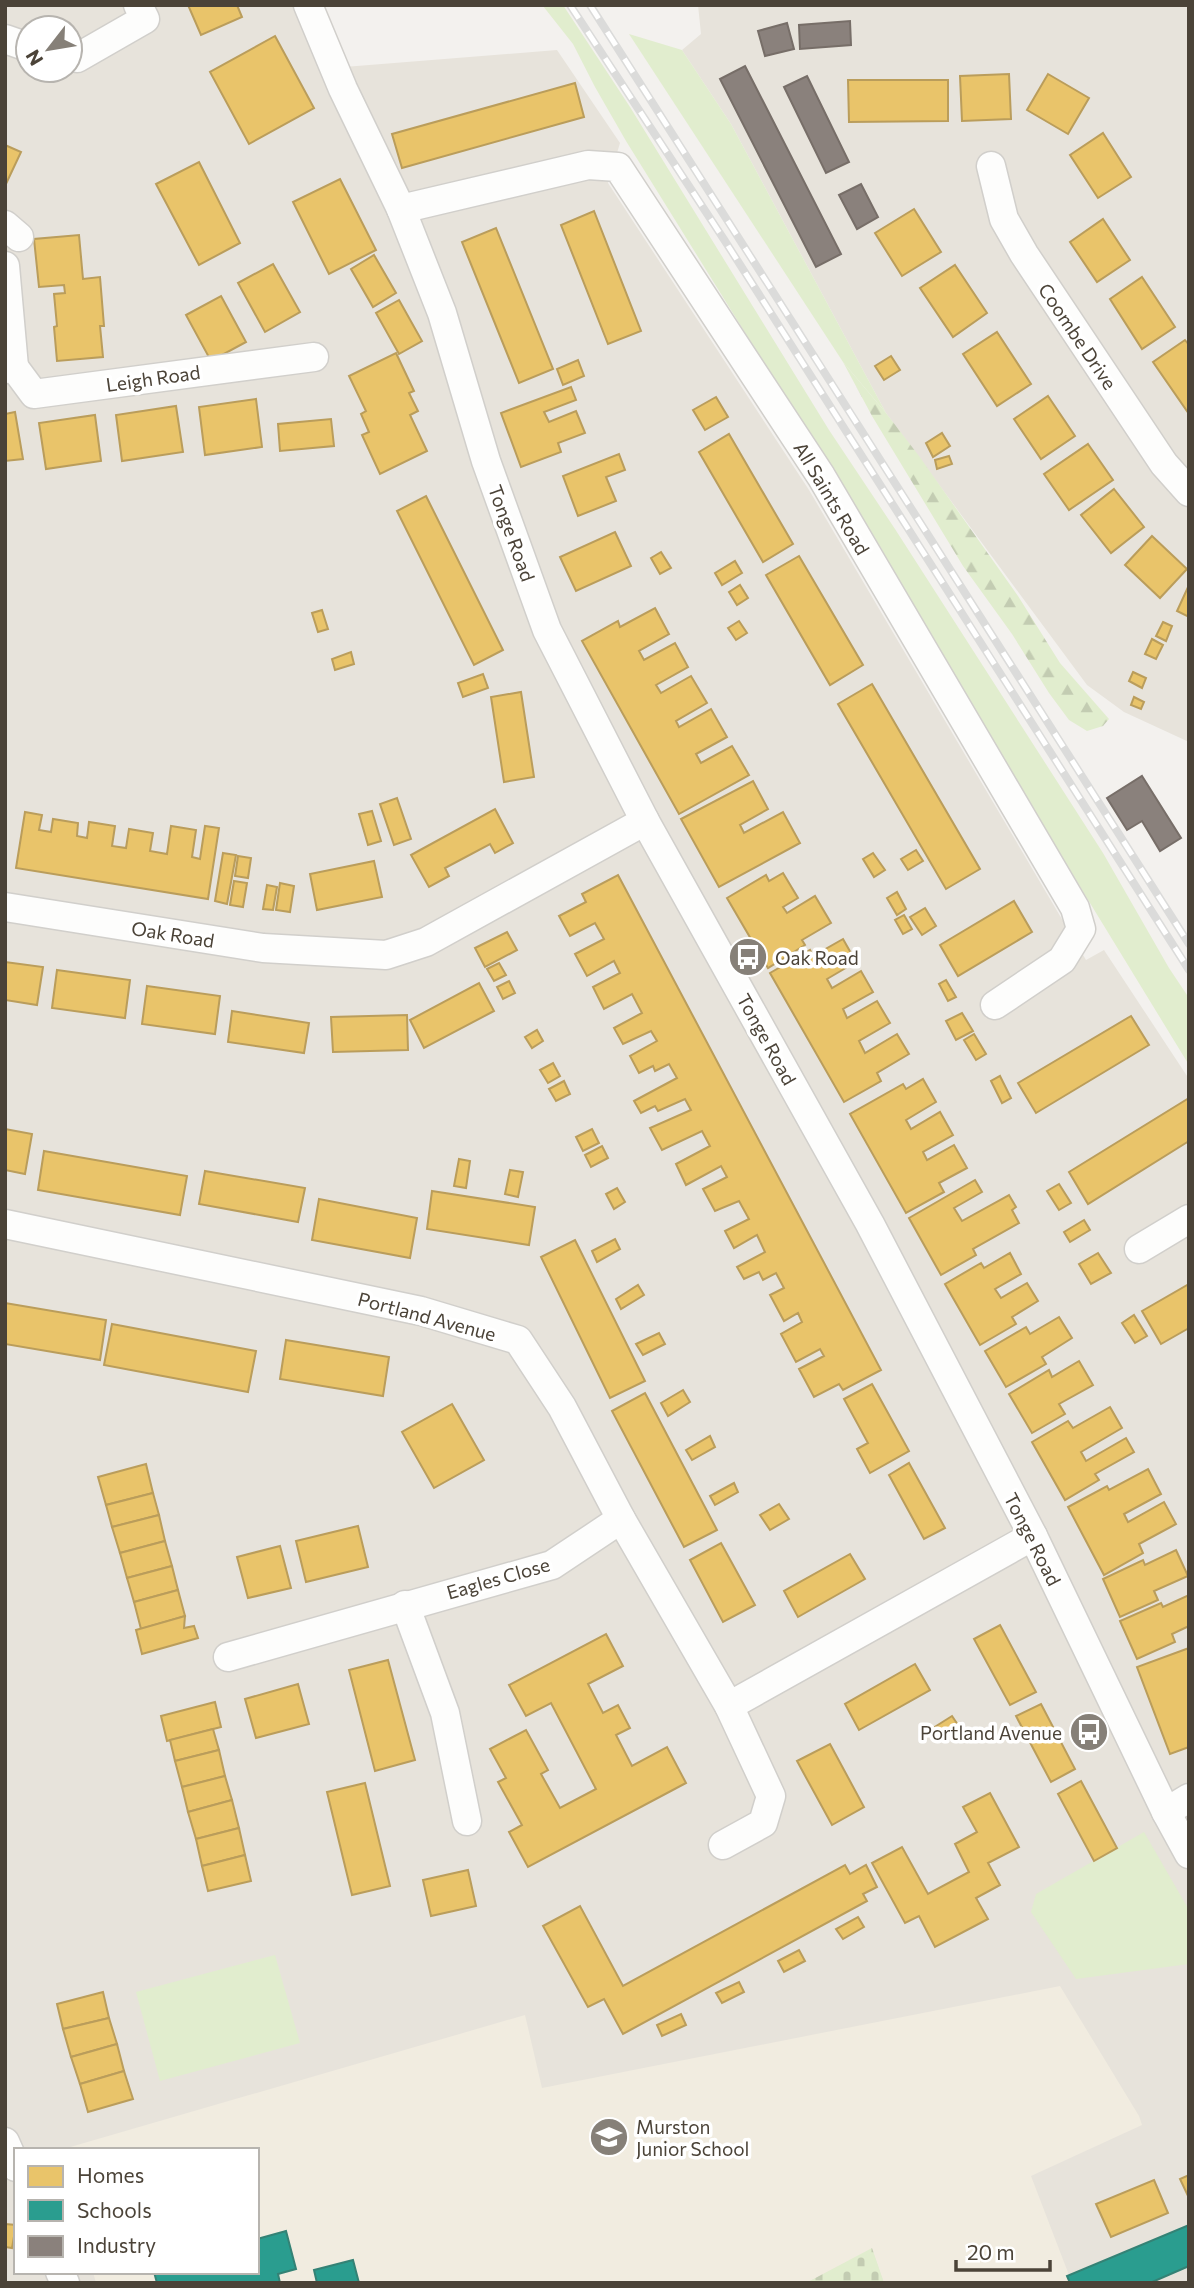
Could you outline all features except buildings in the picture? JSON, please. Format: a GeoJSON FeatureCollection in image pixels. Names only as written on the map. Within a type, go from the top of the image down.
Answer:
{"type":"FeatureCollection","features":[{"type":"Feature","properties":{"kind":"street","name":"Tonge Road"},"geometry":{"type":"LineString","coordinates":[[308,5],[343,89],[401,209],[442,313],[486,461],[547,630],[645,821],[870,1224],[1177,1805],[1189,1854]]}},
{"type":"Feature","properties":{"kind":"street"},"geometry":{"type":"LineString","coordinates":[[84,53],[142,12]]}},
{"type":"Feature","properties":{"kind":"street","name":"All Saints Road"},"geometry":{"type":"LineString","coordinates":[[401,209],[588,165],[618,167],[821,476],[1075,908],[1081,929],[1062,960],[995,1005]]}},
{"type":"Feature","properties":{"kind":"street","name":"Coombe Drive"},"geometry":{"type":"LineString","coordinates":[[991,166],[1004,219],[1024,254],[1164,464],[1189,492]]}},
{"type":"Feature","properties":{"kind":"street"},"geometry":{"type":"LineString","coordinates":[[5,266],[10,368]]}},
{"type":"Feature","properties":{"kind":"street","name":"Leigh Road"},"geometry":{"type":"LineString","coordinates":[[10,368],[34,394],[314,357]]}},
{"type":"Feature","properties":{"kind":"street","name":"Oak Road"},"geometry":{"type":"LineString","coordinates":[[5,907],[263,948],[386,956],[426,942],[645,821]]}},
{"type":"Feature","properties":{"kind":"street"},"geometry":{"type":"LineString","coordinates":[[1139,1249],[1189,1219]]}},
{"type":"Feature","properties":{"kind":"street","name":"Portland Avenue"},"geometry":{"type":"LineString","coordinates":[[5,1224],[421,1311],[518,1340],[562,1407],[621,1519],[729,1706],[771,1796],[763,1823],[723,1845]]}},
{"type":"Feature","properties":{"kind":"street","name":"Eagles Close"},"geometry":{"type":"LineString","coordinates":[[228,1657],[552,1565],[621,1519]]}},
{"type":"Feature","properties":{"kind":"street"},"geometry":{"type":"LineString","coordinates":[[729,1706],[1033,1536]]}},
{"type":"Feature","properties":{"kind":"street"},"geometry":{"type":"LineString","coordinates":[[405,1605],[445,1713],[467,1821]]}},
{"type":"Feature","properties":{"kind":"street"},"geometry":{"type":"LineString","coordinates":[[5,2142],[14,2162]]}},
{"type":"Feature","properties":{"kind":"shaded area"},"geometry":{"type":"Polygon","coordinates":[[[5,5],[292,5],[319,69],[557,50],[620,143],[608,183],[809,490],[1086,960],[1104,950],[1189,1079],[1189,2283],[5,2283],[5,5]]]}},
{"type":"Feature","properties":{"kind":"shaded area"},"geometry":{"type":"Polygon","coordinates":[[[698,5],[1189,5],[1189,742],[1124,712],[1087,685],[886,413],[731,124],[682,50],[701,34],[698,5]]]}},
{"type":"Feature","properties":{"kind":"shaded area","name":"Murston Junior School"},"geometry":{"type":"Polygon","coordinates":[[[1060,1986],[1142,2125],[1031,2176],[1072,2283],[884,2283],[872,2249],[806,2283],[96,2283],[94,2274],[259,2274],[259,2148],[67,2148],[525,2015],[542,2088],[1060,1986]]]}},
{"type":"Feature","properties":{"kind":"green space"},"geometry":{"type":"Polygon","coordinates":[[[528,5],[563,5],[630,107],[829,430],[1103,853],[1189,998],[1189,1065],[980,723],[881,548],[828,461],[626,141],[573,44],[543,6],[528,5]]]}},
{"type":"Feature","properties":{"kind":"green space"},"geometry":{"type":"Polygon","coordinates":[[[629,34],[682,50],[731,124],[886,413],[843,362],[629,34]]]}},
{"type":"Feature","properties":{"kind":"green space"},"geometry":{"type":"Polygon","coordinates":[[[843,362],[919,456],[1018,596],[1060,663],[1109,719],[1103,726],[1087,731],[1069,720],[1049,693],[1012,634],[963,566],[872,416],[843,362]]]}},
{"type":"Feature","properties":{"kind":"green space"},"geometry":{"type":"Polygon","coordinates":[[[1144,1832],[1189,1910],[1189,1964],[1076,1979],[1031,1912],[1036,1894],[1144,1832]]]}},
{"type":"Feature","properties":{"kind":"green space"},"geometry":{"type":"Polygon","coordinates":[[[275,1955],[300,2043],[160,2081],[136,1992],[275,1955]]]}},
{"type":"Feature","properties":{"kind":"green space"},"geometry":{"type":"Polygon","coordinates":[[[872,2248],[884,2283],[806,2283],[872,2248]]]}},
{"type":"Feature","properties":{"kind":"railway"},"geometry":{"type":"LineString","coordinates":[[570,5],[725,241],[1189,970]]}},
{"type":"Feature","properties":{"kind":"railway"},"geometry":{"type":"LineString","coordinates":[[590,5],[1189,944]]}},
{"type":"Feature","properties":{"kind":"place","name":"Oak Road"},"geometry":{"type":"Point","coordinates":[748,957]}},
{"type":"Feature","properties":{"kind":"place","name":"Portland Avenue"},"geometry":{"type":"Point","coordinates":[1089,1732]}},
{"type":"Feature","properties":{"kind":"place","name":"Murston Junior School"},"geometry":{"type":"Point","coordinates":[609,2137]}}]}
